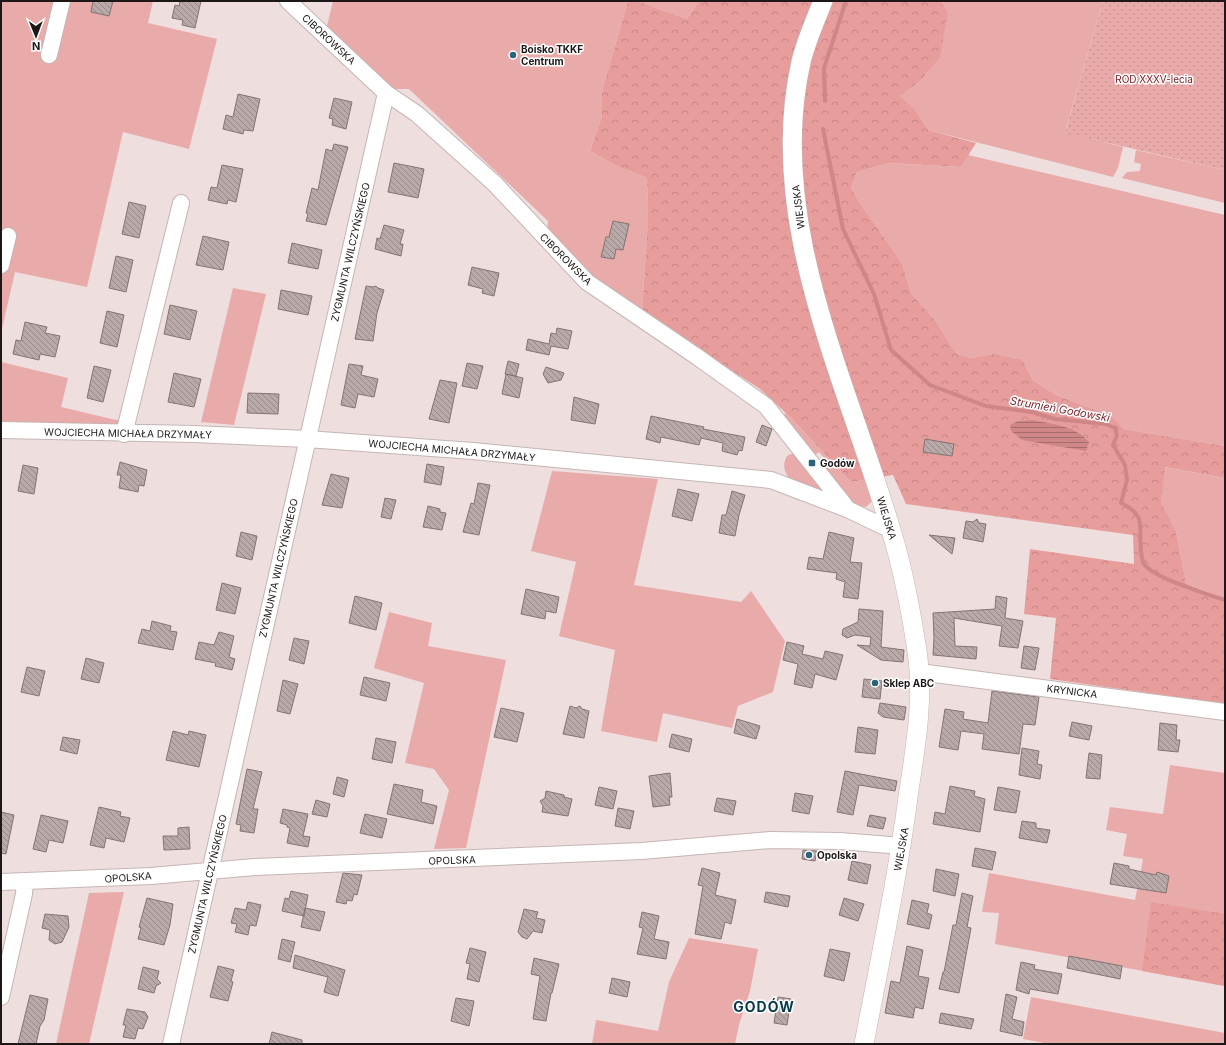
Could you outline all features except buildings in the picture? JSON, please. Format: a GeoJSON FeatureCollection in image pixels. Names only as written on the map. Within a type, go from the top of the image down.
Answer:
{"type":"FeatureCollection","features":[{"type":"Feature","properties":{"kind":"street"},"geometry":{"type":"LineString","coordinates":[[49,55],[62,1]]}},
{"type":"Feature","properties":{"kind":"street","name":"CIBOROWSKA"},"geometry":{"type":"LineString","coordinates":[[288,1],[386,93],[418,114],[494,184],[587,282],[696,356],[766,406],[793,437],[847,508]]}},
{"type":"Feature","properties":{"kind":"street","name":"WIEJSKA"},"geometry":{"type":"LineString","coordinates":[[823,1],[801,60],[794,110],[794,173],[799,218],[810,283],[891,530],[905,589],[920,672],[918,729],[902,846],[864,1044]]}},
{"type":"Feature","properties":{"kind":"street","name":"ZYGMUNTA WILCZYŃSKIEGO"},"geometry":{"type":"LineString","coordinates":[[171,1044],[306,439],[386,93]]}},
{"type":"Feature","properties":{"kind":"street"},"geometry":{"type":"LineString","coordinates":[[124,434],[181,203]]}},
{"type":"Feature","properties":{"kind":"street"},"geometry":{"type":"LineString","coordinates":[[1,265],[8,236]]}},
{"type":"Feature","properties":{"kind":"street","name":"WOJCIECHA MICHAŁA DRZYMAŁY"},"geometry":{"type":"LineString","coordinates":[[1,430],[124,434],[194,434],[306,439],[473,451],[772,480],[847,508],[891,530]]}},
{"type":"Feature","properties":{"kind":"street","name":"KRYNICKA"},"geometry":{"type":"LineString","coordinates":[[920,672],[1225,712]]}},
{"type":"Feature","properties":{"kind":"street","name":"OPOLSKA"},"geometry":{"type":"LineString","coordinates":[[1,882],[98,879],[279,866],[642,851],[770,840],[840,841],[902,846]]}},
{"type":"Feature","properties":{"kind":"street"},"geometry":{"type":"LineString","coordinates":[[1,997],[24,894],[25,881]]}},
{"type":"Feature","properties":{"kind":"green space"},"geometry":{"type":"Polygon","coordinates":[[[1,1],[153,1],[148,23],[217,39],[189,149],[123,132],[87,287],[15,272],[1,333],[1,1]]]}},
{"type":"Feature","properties":{"kind":"green space"},"geometry":{"type":"Polygon","coordinates":[[[333,1],[628,1],[602,91],[602,116],[590,151],[615,165],[647,178],[648,218],[642,312],[595,280],[547,233],[548,221],[409,89],[391,89],[326,30],[333,1]]]}},
{"type":"Feature","properties":{"kind":"green space"},"geometry":{"type":"Polygon","coordinates":[[[628,1],[637,1],[687,19],[699,1],[940,1],[948,11],[940,57],[919,82],[900,96],[915,109],[928,130],[976,143],[961,167],[889,163],[857,172],[851,188],[902,263],[911,293],[935,320],[957,354],[971,358],[993,354],[1022,359],[1033,380],[1056,395],[1112,416],[1124,429],[1225,446],[1225,478],[1165,467],[1161,503],[1176,531],[1186,583],[1225,602],[1225,704],[1050,679],[1056,618],[1024,614],[1030,549],[1134,564],[1133,535],[906,504],[893,475],[851,482],[790,417],[760,389],[642,312],[648,218],[647,178],[615,165],[590,151],[602,116],[602,91],[628,1]]]}},
{"type":"Feature","properties":{"kind":"green space"},"geometry":{"type":"Polygon","coordinates":[[[637,1],[699,1],[687,19],[637,1]]]}},
{"type":"Feature","properties":{"kind":"green space"},"geometry":{"type":"Polygon","coordinates":[[[940,1],[1103,1],[1065,132],[1123,147],[1118,168],[1113,177],[928,130],[915,109],[900,96],[919,82],[948,11],[940,1]]]}},
{"type":"Feature","properties":{"kind":"green space","name":"ROD XXXV-lecia"},"geometry":{"type":"Polygon","coordinates":[[[1103,1],[1225,1],[1225,170],[1065,133],[1103,1]]]}},
{"type":"Feature","properties":{"kind":"green space"},"geometry":{"type":"Polygon","coordinates":[[[1136,150],[1225,170],[1225,203],[1122,178],[1127,172],[1140,171],[1141,164],[1134,162],[1136,150]]]}},
{"type":"Feature","properties":{"kind":"green space"},"geometry":{"type":"Polygon","coordinates":[[[968,155],[1225,215],[1225,446],[1124,429],[1112,416],[1056,395],[1033,380],[1022,359],[993,354],[971,358],[957,354],[935,320],[911,293],[902,263],[851,188],[857,172],[889,163],[961,167],[968,155]]]}},
{"type":"Feature","properties":{"kind":"green space"},"geometry":{"type":"Polygon","coordinates":[[[233,288],[266,294],[234,425],[201,422],[233,288]]]}},
{"type":"Feature","properties":{"kind":"green space"},"geometry":{"type":"Polygon","coordinates":[[[1,362],[68,378],[61,407],[116,420],[123,420],[121,424],[114,428],[1,424],[1,362]]]}},
{"type":"Feature","properties":{"kind":"green space"},"geometry":{"type":"Polygon","coordinates":[[[786,413],[851,482],[869,479],[873,500],[866,507],[855,505],[823,465],[827,461],[819,452],[815,455],[783,415],[786,413]]]}},
{"type":"Feature","properties":{"kind":"green space"},"geometry":{"type":"Polygon","coordinates":[[[791,454],[797,454],[828,493],[791,480],[785,472],[784,466],[785,459],[791,454]]]}},
{"type":"Feature","properties":{"kind":"green space"},"geometry":{"type":"Polygon","coordinates":[[[1164,467],[1225,478],[1225,602],[1186,583],[1176,531],[1161,504],[1164,467]]]}},
{"type":"Feature","properties":{"kind":"green space"},"geometry":{"type":"Polygon","coordinates":[[[552,471],[658,479],[634,585],[741,602],[751,591],[785,641],[773,692],[738,706],[732,728],[663,713],[657,742],[601,731],[615,650],[559,636],[576,562],[531,551],[552,471]]]}},
{"type":"Feature","properties":{"kind":"green space"},"geometry":{"type":"Polygon","coordinates":[[[389,612],[432,623],[428,646],[506,660],[466,848],[434,849],[449,790],[434,769],[405,763],[424,683],[374,668],[389,612]]]}},
{"type":"Feature","properties":{"kind":"green space"},"geometry":{"type":"Polygon","coordinates":[[[1170,765],[1225,773],[1225,986],[995,944],[999,913],[982,912],[989,873],[1135,900],[1143,859],[1123,856],[1127,834],[1106,830],[1110,807],[1163,814],[1170,765]]]}},
{"type":"Feature","properties":{"kind":"green space"},"geometry":{"type":"Polygon","coordinates":[[[124,892],[89,1044],[56,1044],[89,893],[124,892]]]}},
{"type":"Feature","properties":{"kind":"green space"},"geometry":{"type":"Polygon","coordinates":[[[1151,902],[1225,914],[1225,986],[1142,971],[1151,902]]]}},
{"type":"Feature","properties":{"kind":"green space"},"geometry":{"type":"Polygon","coordinates":[[[689,938],[758,949],[750,991],[739,1025],[735,1044],[592,1044],[596,1020],[658,1031],[669,982],[689,938]]]}},
{"type":"Feature","properties":{"kind":"green space"},"geometry":{"type":"Polygon","coordinates":[[[1031,997],[1225,1033],[1225,1044],[1050,1044],[1023,1039],[1031,997]]]}},
{"type":"Feature","properties":{"kind":"shaded area"},"geometry":{"type":"Polygon","coordinates":[[[1033,420],[1056,424],[1077,432],[1089,442],[1086,451],[1022,440],[1011,431],[1010,425],[1018,421],[1033,420]]]}},
{"type":"Feature","properties":{"kind":"waterway","name":"Strumień Godowski"},"geometry":{"type":"LineString","coordinates":[[825,101],[824,68],[846,1]]}},
{"type":"Feature","properties":{"kind":"waterway","name":"Strumień Godowski"},"geometry":{"type":"LineString","coordinates":[[823,129],[843,229],[874,294],[891,350],[930,385],[986,406],[1032,412],[1055,419],[1105,424],[1115,428],[1117,435],[1113,445],[1125,465],[1127,480],[1121,503],[1135,513],[1140,523],[1140,543],[1142,560],[1144,564],[1158,575],[1169,580],[1225,600]]}},
{"type":"Feature","properties":{"kind":"place","name":"Boisko TKKF Centrum"},"geometry":{"type":"Point","coordinates":[513,55]}},
{"type":"Feature","properties":{"kind":"place","name":"Godów"},"geometry":{"type":"Point","coordinates":[812,463]}},
{"type":"Feature","properties":{"kind":"place","name":"Sklep ABC"},"geometry":{"type":"Point","coordinates":[875,683]}},
{"type":"Feature","properties":{"kind":"place","name":"Opolska"},"geometry":{"type":"Point","coordinates":[809,855]}},
{"type":"Feature","properties":{"kind":"district","name":"GODÓW"},"geometry":{"type":"Point","coordinates":[764,1006]}}]}
